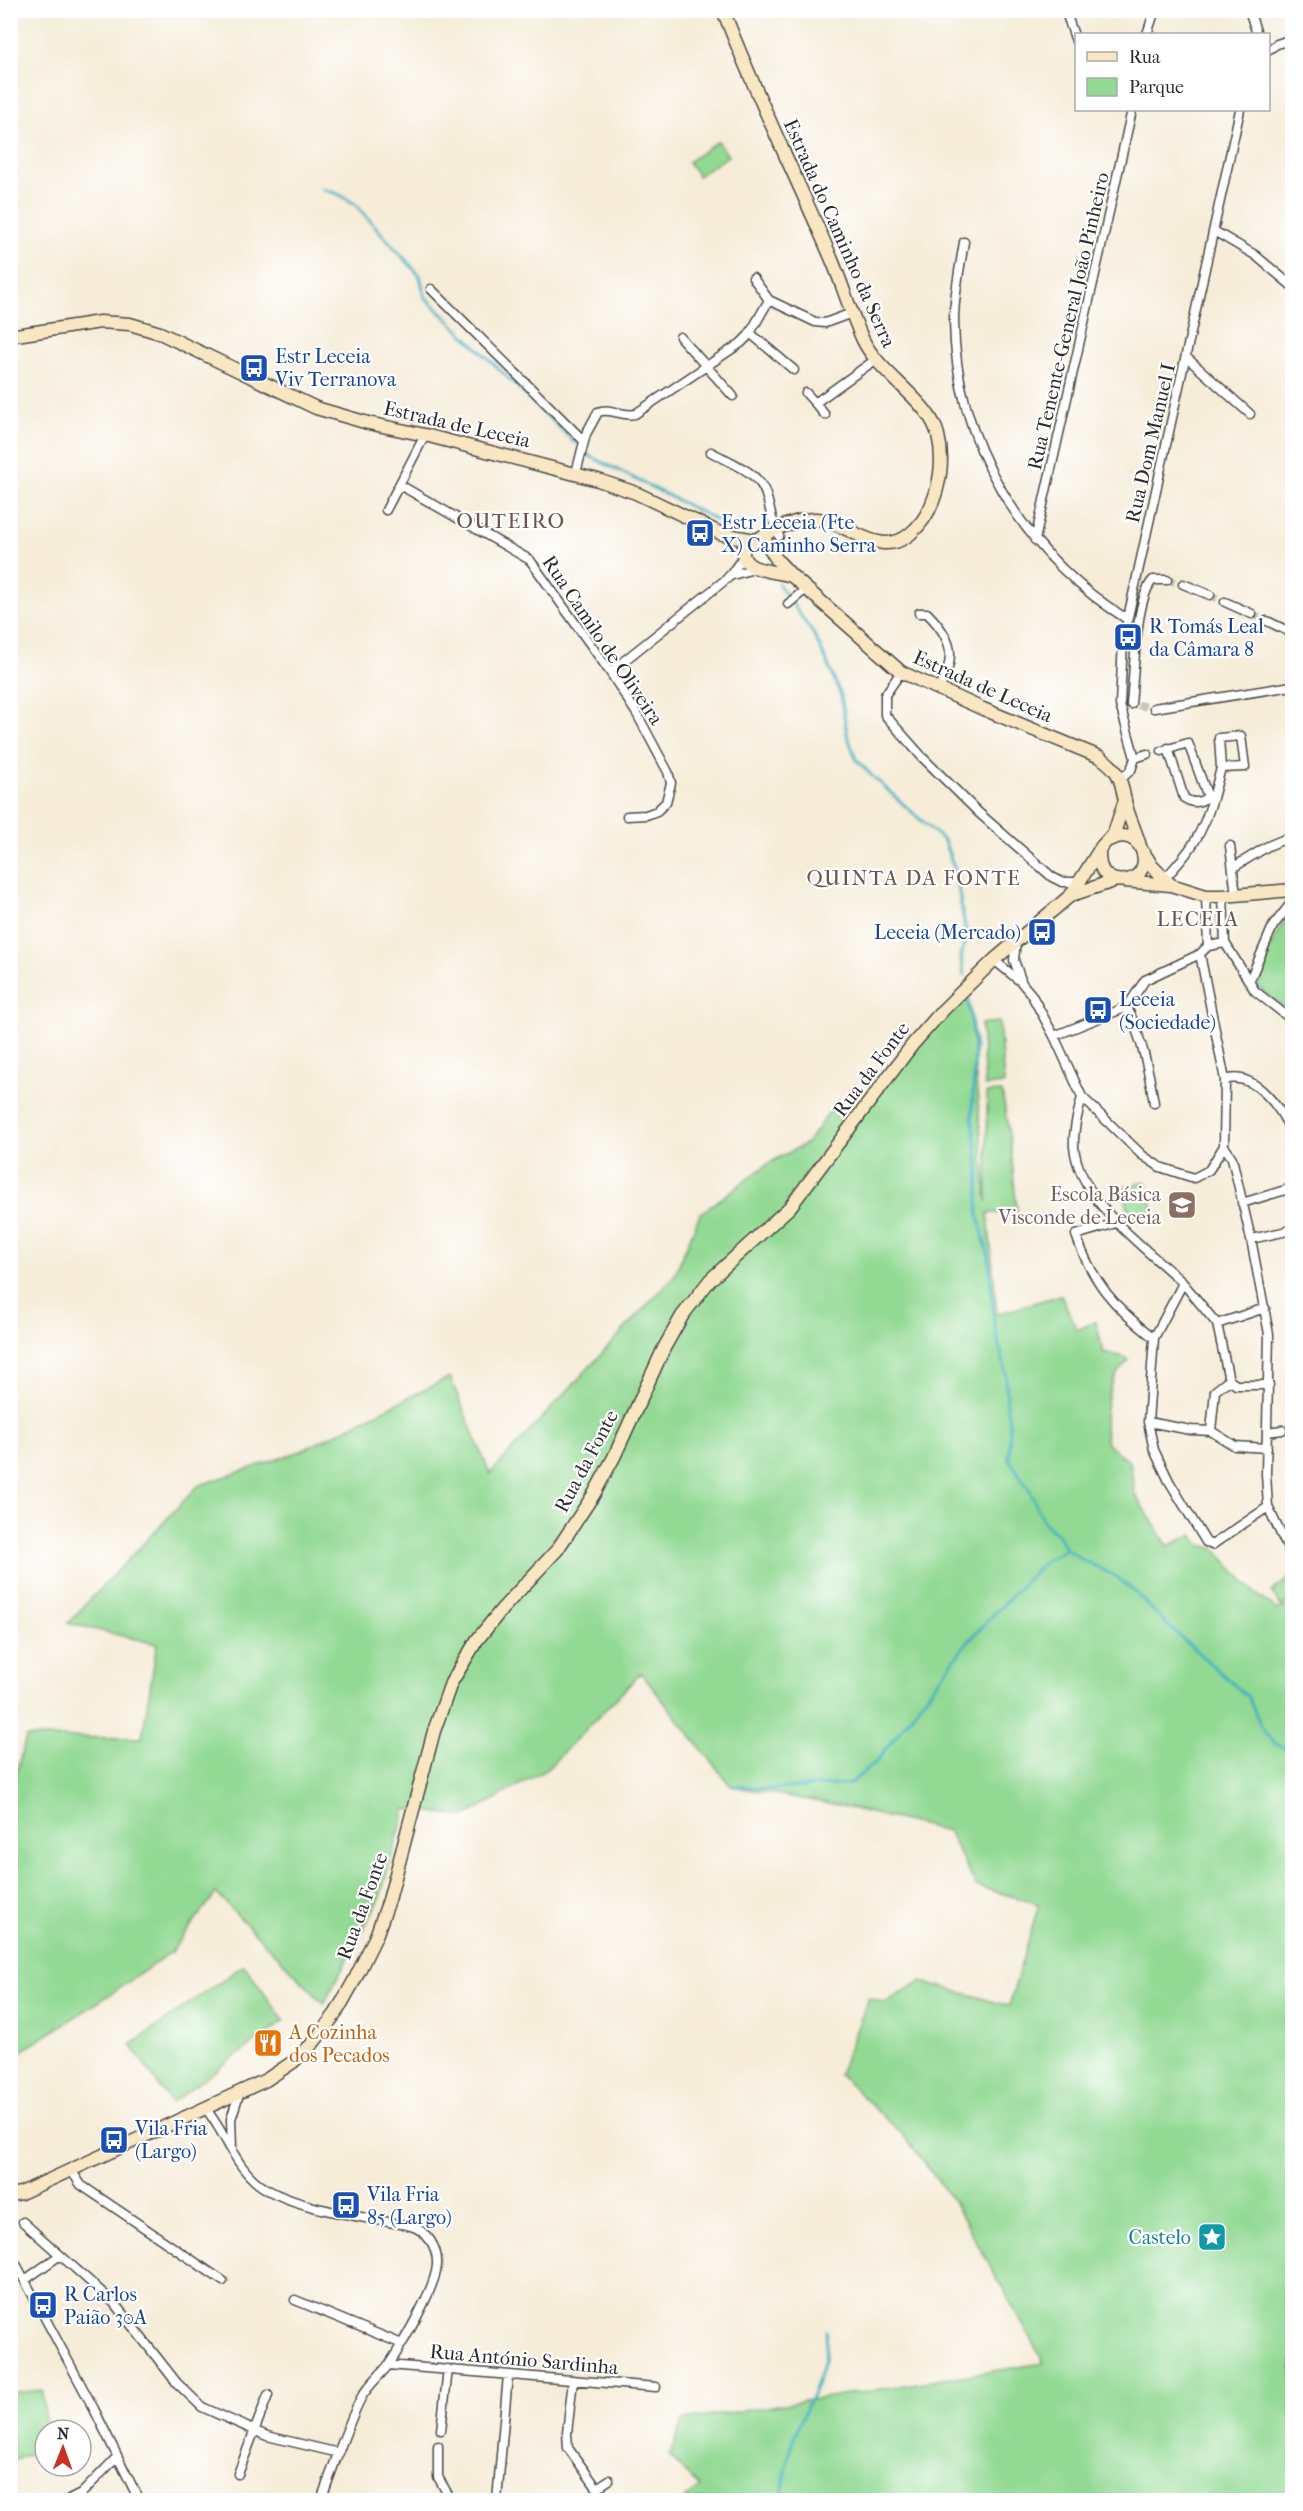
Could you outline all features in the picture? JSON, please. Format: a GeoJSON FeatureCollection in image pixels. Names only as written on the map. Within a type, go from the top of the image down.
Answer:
{"type":"FeatureCollection","features":[{"type":"Feature","properties":{"kind":"street","name":"Estrada do Caminho da Serra"},"geometry":{"type":"LineString","coordinates":[[723,10],[752,84],[832,261],[852,313],[875,360],[925,411],[938,433],[941,477],[939,487],[922,521],[903,540],[887,543],[869,540],[820,519],[803,520],[777,533],[755,539]]}},
{"type":"Feature","properties":{"kind":"street"},"geometry":{"type":"LineString","coordinates":[[1065,10],[1075,36]]}},
{"type":"Feature","properties":{"kind":"street"},"geometry":{"type":"LineString","coordinates":[[1147,33],[1155,10]]}},
{"type":"Feature","properties":{"kind":"street"},"geometry":{"type":"LineString","coordinates":[[1249,10],[1257,33]]}},
{"type":"Feature","properties":{"kind":"street"},"geometry":{"type":"LineString","coordinates":[[1270,49],[1277,44],[1293,39]]}},
{"type":"Feature","properties":{"kind":"street","name":"Rua Tenente-General João Pinheiro"},"geometry":{"type":"LineString","coordinates":[[1035,540],[1132,111]]}},
{"type":"Feature","properties":{"kind":"street","name":"Rua Dom Manuel I"},"geometry":{"type":"LineString","coordinates":[[1135,758],[1120,705],[1121,660],[1127,619],[1240,111]]}},
{"type":"Feature","properties":{"kind":"street"},"geometry":{"type":"LineString","coordinates":[[1214,231],[1255,255],[1293,286]]}},
{"type":"Feature","properties":{"kind":"street"},"geometry":{"type":"LineString","coordinates":[[964,242],[954,321],[956,348],[966,404],[974,432],[990,468],[1035,540],[1070,577],[1127,619]]}},
{"type":"Feature","properties":{"kind":"street"},"geometry":{"type":"LineString","coordinates":[[753,278],[769,300],[815,322],[825,323],[852,313]]}},
{"type":"Feature","properties":{"kind":"street"},"geometry":{"type":"LineString","coordinates":[[431,289],[584,441]]}},
{"type":"Feature","properties":{"kind":"street"},"geometry":{"type":"LineString","coordinates":[[576,473],[584,441],[598,412],[607,410],[629,416],[635,414],[732,350],[750,333],[769,300]]}},
{"type":"Feature","properties":{"kind":"street","name":"Estrada de Leceia"},"geometry":{"type":"LineString","coordinates":[[10,336],[100,322],[130,324],[159,333],[316,408],[368,423],[576,473],[636,493],[722,534],[755,539]]}},
{"type":"Feature","properties":{"kind":"street"},"geometry":{"type":"LineString","coordinates":[[750,333],[794,370]]}},
{"type":"Feature","properties":{"kind":"street"},"geometry":{"type":"LineString","coordinates":[[680,337],[734,396]]}},
{"type":"Feature","properties":{"kind":"street"},"geometry":{"type":"LineString","coordinates":[[1186,357],[1250,414]]}},
{"type":"Feature","properties":{"kind":"street"},"geometry":{"type":"LineString","coordinates":[[815,403],[875,360]]}},
{"type":"Feature","properties":{"kind":"street"},"geometry":{"type":"LineString","coordinates":[[806,393],[825,415]]}},
{"type":"Feature","properties":{"kind":"street"},"geometry":{"type":"LineString","coordinates":[[386,510],[425,435]]}},
{"type":"Feature","properties":{"kind":"street"},"geometry":{"type":"LineString","coordinates":[[711,452],[760,481],[767,496],[770,518],[777,533],[768,564],[729,577]]}},
{"type":"Feature","properties":{"kind":"street","name":"Rua Camilo de Oliveira"},"geometry":{"type":"LineString","coordinates":[[400,485],[530,560],[610,672],[637,714],[668,772],[670,783],[666,802],[657,811],[646,815],[627,816]]}},
{"type":"Feature","properties":{"kind":"street","name":"Estrada de Leceia"},"geometry":{"type":"LineString","coordinates":[[722,534],[743,555]]}},
{"type":"Feature","properties":{"kind":"street"},"geometry":{"type":"LineString","coordinates":[[610,672],[729,577],[743,555],[745,545],[755,539],[766,542],[772,551]]}},
{"type":"Feature","properties":{"kind":"street","name":"Estrada de Leceia"},"geometry":{"type":"LineString","coordinates":[[772,551],[792,576],[901,672],[1101,757],[1121,779]]}},
{"type":"Feature","properties":{"kind":"street"},"geometry":{"type":"LineString","coordinates":[[743,555],[749,566],[759,568]]}},
{"type":"Feature","properties":{"kind":"street","name":"Estrada de Leceia"},"geometry":{"type":"LineString","coordinates":[[759,568],[792,576]]}},
{"type":"Feature","properties":{"kind":"street"},"geometry":{"type":"LineString","coordinates":[[1120,705],[1134,705],[1135,644],[1146,594],[1153,580],[1167,580]]}},
{"type":"Feature","properties":{"kind":"street"},"geometry":{"type":"LineString","coordinates":[[1183,585],[1210,595]]}},
{"type":"Feature","properties":{"kind":"street"},"geometry":{"type":"LineString","coordinates":[[792,601],[807,588]]}},
{"type":"Feature","properties":{"kind":"street"},"geometry":{"type":"LineString","coordinates":[[1225,602],[1252,614]]}},
{"type":"Feature","properties":{"kind":"street"},"geometry":{"type":"LineString","coordinates":[[920,613],[927,613],[947,639],[951,654],[950,666],[939,689]]}},
{"type":"Feature","properties":{"kind":"street"},"geometry":{"type":"LineString","coordinates":[[1267,621],[1293,633]]}},
{"type":"Feature","properties":{"kind":"street"},"geometry":{"type":"LineString","coordinates":[[901,672],[885,695],[885,714],[923,758],[979,813],[1052,877],[1062,882],[1080,882]]}},
{"type":"Feature","properties":{"kind":"street"},"geometry":{"type":"LineString","coordinates":[[1154,708],[1293,686]]}},
{"type":"Feature","properties":{"kind":"street"},"geometry":{"type":"LineString","coordinates":[[1167,882],[1202,832],[1210,798],[1221,768],[1219,738],[1241,736],[1245,767],[1221,768]]}},
{"type":"Feature","properties":{"kind":"street"},"geometry":{"type":"LineString","coordinates":[[1188,743],[1210,798],[1190,802],[1184,798],[1165,749],[1188,743]]}},
{"type":"Feature","properties":{"kind":"street"},"geometry":{"type":"LineString","coordinates":[[1120,881],[1138,874],[1142,868],[1142,849],[1125,800],[1121,779],[1131,770],[1135,758],[1147,754]]}},
{"type":"Feature","properties":{"kind":"street"},"geometry":{"type":"LineString","coordinates":[[1125,800],[1117,826],[1100,852],[1100,867],[1104,873],[1120,881],[1167,882],[1203,895],[1223,896],[1293,890]]}},
{"type":"Feature","properties":{"kind":"street"},"geometry":{"type":"LineString","coordinates":[[1107,841],[1121,836],[1128,837],[1142,849],[1167,882]]}},
{"type":"Feature","properties":{"kind":"street"},"geometry":{"type":"LineString","coordinates":[[1234,867],[1268,846],[1293,836]]}},
{"type":"Feature","properties":{"kind":"street"},"geometry":{"type":"LineString","coordinates":[[1230,846],[1236,895]]}},
{"type":"Feature","properties":{"kind":"street","name":"Rua da Fonte"},"geometry":{"type":"LineString","coordinates":[[16,2194],[266,2080],[293,2062],[326,2028],[345,1998],[383,1917],[434,1731],[451,1683],[477,1640],[502,1609],[557,1550],[594,1494],[614,1458],[664,1348],[682,1316],[710,1280],[790,1207],[913,1044],[994,960],[1068,898],[1100,852]]}},
{"type":"Feature","properties":{"kind":"street","name":"Rua da Fonte"},"geometry":{"type":"LineString","coordinates":[[1068,898],[1120,881]]}},
{"type":"Feature","properties":{"kind":"street"},"geometry":{"type":"LineString","coordinates":[[1203,895],[1208,946]]}},
{"type":"Feature","properties":{"kind":"street"},"geometry":{"type":"LineString","coordinates":[[1223,896],[1225,943],[1249,982],[1261,996],[1293,1020]]}},
{"type":"Feature","properties":{"kind":"street"},"geometry":{"type":"LineString","coordinates":[[1249,982],[1274,926],[1293,902]]}},
{"type":"Feature","properties":{"kind":"street"},"geometry":{"type":"LineString","coordinates":[[1016,941],[1014,960],[1023,983],[1054,1036],[1082,1097],[1142,1155],[1160,1167],[1194,1178],[1209,1170],[1224,1146],[1225,1080],[1200,954]]}},
{"type":"Feature","properties":{"kind":"street"},"geometry":{"type":"LineString","coordinates":[[1054,1036],[1127,1007],[1145,980],[1200,954],[1208,946],[1225,943]]}},
{"type":"Feature","properties":{"kind":"street"},"geometry":{"type":"LineString","coordinates":[[994,960],[1023,983]]}},
{"type":"Feature","properties":{"kind":"street"},"geometry":{"type":"LineString","coordinates":[[1127,1007],[1141,1037],[1149,1066],[1154,1102]]}},
{"type":"Feature","properties":{"kind":"street"},"geometry":{"type":"LineString","coordinates":[[1225,1080],[1238,1078],[1254,1083],[1286,1118],[1293,1134]]}},
{"type":"Feature","properties":{"kind":"street"},"geometry":{"type":"LineString","coordinates":[[1082,1097],[1074,1133],[1077,1161],[1092,1195],[1116,1221],[1183,1283],[1217,1323],[1229,1380],[1236,1385],[1269,1385]]}},
{"type":"Feature","properties":{"kind":"street"},"geometry":{"type":"LineString","coordinates":[[1224,1146],[1232,1158],[1266,1308],[1269,1334],[1268,1507],[1293,1557]]}},
{"type":"Feature","properties":{"kind":"street"},"geometry":{"type":"LineString","coordinates":[[1242,1203],[1293,1188]]}},
{"type":"Feature","properties":{"kind":"street"},"geometry":{"type":"LineString","coordinates":[[1116,1221],[1113,1224],[1076,1235],[1098,1284],[1126,1317],[1154,1338]]}},
{"type":"Feature","properties":{"kind":"street"},"geometry":{"type":"LineString","coordinates":[[1251,1239],[1293,1230]]}},
{"type":"Feature","properties":{"kind":"street"},"geometry":{"type":"LineString","coordinates":[[1183,1283],[1154,1338],[1148,1422],[1154,1450],[1169,1481],[1206,1542],[1212,1545],[1268,1507]]}},
{"type":"Feature","properties":{"kind":"street"},"geometry":{"type":"LineString","coordinates":[[1217,1323],[1266,1308]]}},
{"type":"Feature","properties":{"kind":"street"},"geometry":{"type":"LineString","coordinates":[[1211,1431],[1215,1391],[1229,1380]]}},
{"type":"Feature","properties":{"kind":"street"},"geometry":{"type":"LineString","coordinates":[[1148,1422],[1191,1430],[1211,1431],[1235,1446],[1267,1448]]}},
{"type":"Feature","properties":{"kind":"street"},"geometry":{"type":"LineString","coordinates":[[1267,1432],[1282,1430]]}},
{"type":"Feature","properties":{"kind":"street"},"geometry":{"type":"LineString","coordinates":[[233,2154],[230,2128],[240,2091]]}},
{"type":"Feature","properties":{"kind":"street"},"geometry":{"type":"LineString","coordinates":[[205,2108],[215,2120],[233,2154],[254,2181],[275,2196],[422,2229],[434,2246],[437,2265],[428,2292],[402,2344],[361,2397],[321,2500]]}},
{"type":"Feature","properties":{"kind":"street"},"geometry":{"type":"LineString","coordinates":[[71,2170],[81,2185],[223,2281]]}},
{"type":"Feature","properties":{"kind":"street"},"geometry":{"type":"LineString","coordinates":[[10,2205],[16,2194]]}},
{"type":"Feature","properties":{"kind":"street"},"geometry":{"type":"LineString","coordinates":[[23,2222],[114,2303],[202,2408],[282,2440],[339,2453]]}},
{"type":"Feature","properties":{"kind":"street"},"geometry":{"type":"LineString","coordinates":[[10,2253],[139,2500]]}},
{"type":"Feature","properties":{"kind":"street"},"geometry":{"type":"LineString","coordinates":[[25,2280],[60,2254]]}},
{"type":"Feature","properties":{"kind":"street"},"geometry":{"type":"LineString","coordinates":[[295,2300],[402,2344]]}},
{"type":"Feature","properties":{"kind":"street","name":"Rua António Sardinha"},"geometry":{"type":"LineString","coordinates":[[388,2365],[656,2387]]}},
{"type":"Feature","properties":{"kind":"street"},"geometry":{"type":"LineString","coordinates":[[441,2430],[448,2370]]}},
{"type":"Feature","properties":{"kind":"street"},"geometry":{"type":"LineString","coordinates":[[497,2500],[508,2374]]}},
{"type":"Feature","properties":{"kind":"street"},"geometry":{"type":"LineString","coordinates":[[573,2380],[567,2433],[568,2448],[597,2488],[609,2480]]}},
{"type":"Feature","properties":{"kind":"street"},"geometry":{"type":"LineString","coordinates":[[238,2474],[268,2395]]}},
{"type":"Feature","properties":{"kind":"street"},"geometry":{"type":"LineString","coordinates":[[438,2446],[438,2476],[452,2500]]}},
{"type":"Feature","properties":{"kind":"street"},"geometry":{"type":"LineString","coordinates":[[69,2500],[81,2494],[117,2457]]}},
{"type":"Feature","properties":{"kind":"green space"},"geometry":{"type":"Polygon","coordinates":[[[718,141],[728,156],[698,176],[688,162],[718,141]]]}},
{"type":"Feature","properties":{"kind":"green space"},"geometry":{"type":"Polygon","coordinates":[[[1292,911],[1292,1014],[1258,987],[1270,947],[1285,919],[1292,911]]]}},
{"type":"Feature","properties":{"kind":"green space"},"geometry":{"type":"Polygon","coordinates":[[[968,990],[987,1202],[987,1093],[1002,1092],[1010,1139],[1017,1213],[988,1213],[997,1314],[1061,1295],[1077,1330],[1096,1321],[1103,1352],[1125,1357],[1129,1361],[1115,1377],[1108,1399],[1105,1422],[1107,1444],[1130,1462],[1135,1495],[1168,1546],[1192,1535],[1200,1545],[1214,1548],[1255,1593],[1277,1610],[1292,1603],[1292,2500],[684,2500],[700,2487],[669,2456],[684,2420],[1044,2363],[956,2205],[905,2137],[839,2074],[869,1998],[885,2003],[921,1981],[1009,2006],[1039,1904],[976,1886],[948,1831],[836,1805],[731,1786],[641,1673],[547,1769],[466,1816],[406,1809],[380,1897],[324,2004],[216,1893],[171,1952],[111,1994],[11,2058],[11,1792],[26,1737],[142,1738],[157,1644],[68,1623],[198,1486],[301,1451],[450,1377],[490,1474],[674,1276],[700,1214],[771,1162],[807,1143],[834,1105],[844,1121],[968,990]]]}},
{"type":"Feature","properties":{"kind":"green space"},"geometry":{"type":"Polygon","coordinates":[[[999,1022],[1004,1084],[985,1086],[981,1024],[999,1022]]]}},
{"type":"Feature","properties":{"kind":"green space"},"geometry":{"type":"Polygon","coordinates":[[[1145,1181],[1155,1215],[1132,1222],[1122,1188],[1145,1181]]]}},
{"type":"Feature","properties":{"kind":"green space"},"geometry":{"type":"Polygon","coordinates":[[[1292,1576],[1292,1598],[1281,1606],[1271,1592],[1292,1576]]]}},
{"type":"Feature","properties":{"kind":"green space"},"geometry":{"type":"Polygon","coordinates":[[[244,1965],[284,2021],[171,2103],[131,2045],[244,1965]]]}},
{"type":"Feature","properties":{"kind":"green space"},"geometry":{"type":"Polygon","coordinates":[[[43,2390],[45,2418],[33,2418],[33,2452],[11,2462],[11,2393],[43,2390]]]}},
{"type":"Feature","properties":{"kind":"waterway"},"geometry":{"type":"LineString","coordinates":[[323,189],[338,194],[355,204],[420,276],[425,297],[575,443]]}},
{"type":"Feature","properties":{"kind":"waterway"},"geometry":{"type":"LineString","coordinates":[[588,455],[732,528]]}},
{"type":"Feature","properties":{"kind":"waterway"},"geometry":{"type":"LineString","coordinates":[[778,583],[814,635],[827,662],[841,696],[847,734],[856,759],[944,841],[955,870],[966,933],[961,958],[964,975]]}},
{"type":"Feature","properties":{"kind":"waterway"},"geometry":{"type":"LineString","coordinates":[[968,998],[975,1046],[972,1117],[979,1167],[978,1214],[989,1259],[994,1323],[1006,1373],[1007,1410],[1010,1425],[1009,1459],[1030,1491],[1044,1523],[1057,1534],[1066,1549],[1117,1577],[1136,1593],[1167,1625],[1248,1697],[1264,1732],[1274,1743],[1292,1752]]}},
{"type":"Feature","properties":{"kind":"waterway"},"geometry":{"type":"LineString","coordinates":[[735,1786],[771,1789],[850,1784],[876,1762],[967,1643],[1045,1561],[1066,1549]]}},
{"type":"Feature","properties":{"kind":"waterway"},"geometry":{"type":"LineString","coordinates":[[780,2500],[794,2436],[824,2361],[826,2331]]}},
{"type":"Feature","properties":{"kind":"tunnel"},"geometry":{"type":"LineString","coordinates":[[1167,580],[1183,584]]}},
{"type":"Feature","properties":{"kind":"tunnel"},"geometry":{"type":"LineString","coordinates":[[1210,595],[1225,602]]}},
{"type":"Feature","properties":{"kind":"tunnel"},"geometry":{"type":"LineString","coordinates":[[1252,614],[1267,621]]}},
{"type":"Feature","properties":{"kind":"tunnel"},"geometry":{"type":"LineString","coordinates":[[1138,705],[1154,708]]}},
{"type":"Feature","properties":{"kind":"place","name":"Estr Leceia Viv Terranova"},"geometry":{"type":"Point","coordinates":[254,368]}},
{"type":"Feature","properties":{"kind":"place","name":"Estr Leceia (Fte X) Caminho Serra"},"geometry":{"type":"Point","coordinates":[700,533]}},
{"type":"Feature","properties":{"kind":"place","name":"R Tomás Leal da Câmara 8"},"geometry":{"type":"Point","coordinates":[1128,637]}},
{"type":"Feature","properties":{"kind":"place","name":"Leceia (Mercado)"},"geometry":{"type":"Point","coordinates":[1042,932]}},
{"type":"Feature","properties":{"kind":"place","name":"Leceia (Sociedade)"},"geometry":{"type":"Point","coordinates":[1098,1010]}},
{"type":"Feature","properties":{"kind":"place","name":"Escola Básica Visconde de Leceia"},"geometry":{"type":"Point","coordinates":[1182,1205]}},
{"type":"Feature","properties":{"kind":"place","name":"A Cozinha dos Pecados"},"geometry":{"type":"Point","coordinates":[268,2043]}},
{"type":"Feature","properties":{"kind":"place","name":"Vila Fria (Largo)"},"geometry":{"type":"Point","coordinates":[114,2140]}},
{"type":"Feature","properties":{"kind":"place","name":"Vila Fria 85 (Largo)"},"geometry":{"type":"Point","coordinates":[346,2205]}},
{"type":"Feature","properties":{"kind":"place","name":"Castelo"},"geometry":{"type":"Point","coordinates":[1212,2237]}},
{"type":"Feature","properties":{"kind":"place","name":"R Carlos Paião 30A"},"geometry":{"type":"Point","coordinates":[43,2305]}},
{"type":"Feature","properties":{"kind":"district","name":"OUTEIRO"},"geometry":{"type":"Point","coordinates":[511,521]}},
{"type":"Feature","properties":{"kind":"district","name":"QUINTA DA FONTE"},"geometry":{"type":"Point","coordinates":[914,878]}},
{"type":"Feature","properties":{"kind":"district","name":"LECEIA"},"geometry":{"type":"Point","coordinates":[1198,919]}}]}
